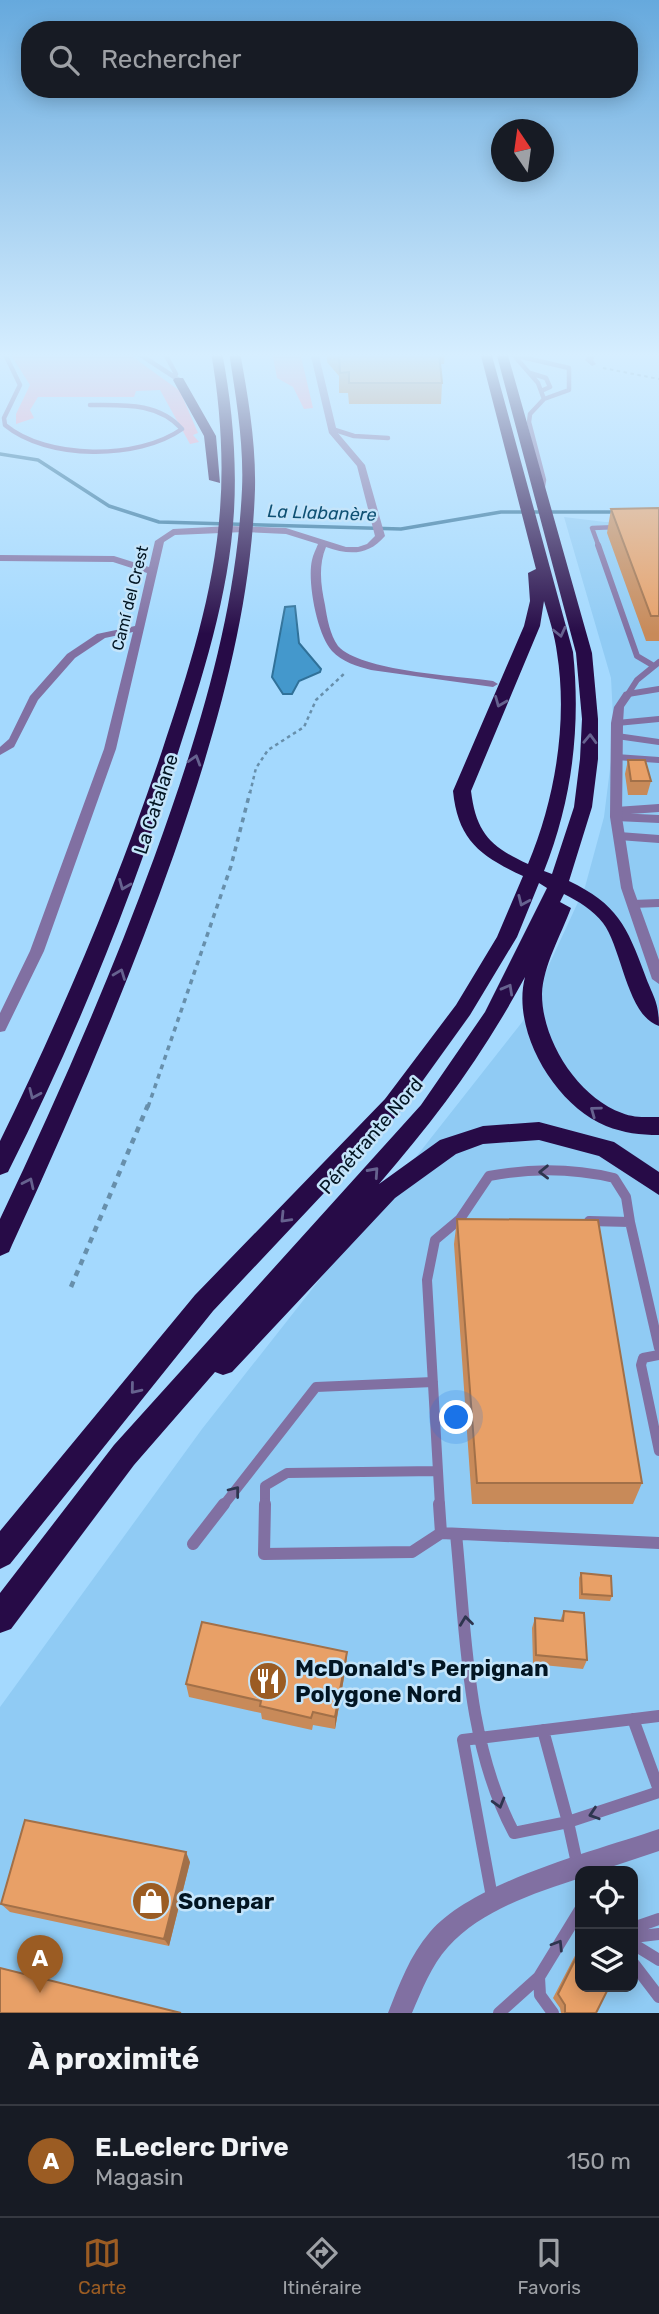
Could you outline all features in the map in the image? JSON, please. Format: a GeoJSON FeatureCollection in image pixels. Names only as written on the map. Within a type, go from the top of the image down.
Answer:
{"type":"FeatureCollection","features":[{"type":"Feature","properties":{"kind":"highway"},"geometry":{"type":"LineString","coordinates":[[212,446],[221,514]]}},
{"type":"Feature","properties":{"kind":"highway"},"geometry":{"type":"LineString","coordinates":[[221,514],[224,446]]}},
{"type":"Feature","properties":{"kind":"highway","name":"La Catalane"},"geometry":{"type":"LineString","coordinates":[[0,1245],[70,1096],[119,976],[176,823],[214,700],[247,537],[245,446]]}},
{"type":"Feature","properties":{"kind":"highway"},"geometry":{"type":"LineString","coordinates":[[517,446],[539,509]]}},
{"type":"Feature","properties":{"kind":"highway"},"geometry":{"type":"LineString","coordinates":[[527,446],[539,509],[537,601],[532,626],[462,791],[464,820],[476,840],[514,863],[597,905],[618,930],[644,1000],[659,1018]]}},
{"type":"Feature","properties":{"kind":"highway","name":"Pénétrante Nord"},"geometry":{"type":"LineString","coordinates":[[0,1618],[124,1455],[429,1111],[493,1017],[521,966],[557,888],[583,807],[590,719],[584,653],[539,509]]}},
{"type":"Feature","properties":{"kind":"highway","name":"Pénétrante Nord"},"geometry":{"type":"LineString","coordinates":[[0,1554],[204,1303],[393,1105],[463,1010],[507,937],[549,835],[566,757],[568,682],[565,652],[539,509]]}},
{"type":"Feature","properties":{"kind":"highway","name":"La Catalane"},"geometry":{"type":"LineString","coordinates":[[0,1164],[93,962],[150,819],[208,617],[221,514]]}},
{"type":"Feature","properties":{"kind":"highway"},"geometry":{"type":"LineString","coordinates":[[583,807],[565,896],[532,992],[534,1014],[541,1035],[578,1098],[604,1117],[640,1130],[659,1126]]}},
{"type":"Feature","properties":{"kind":"highway"},"geometry":{"type":"LineString","coordinates":[[55,1543],[387,1191],[448,1147],[483,1135],[539,1131],[606,1149],[659,1185]]}},
{"type":"Feature","properties":{"kind":"street","name":"Camí del Crest"},"geometry":{"type":"LineString","coordinates":[[0,1027],[37,951],[110,749],[160,541],[173,532],[291,531],[322,545],[363,548],[372,545],[380,536],[378,520],[361,466],[345,446]]}},
{"type":"Feature","properties":{"kind":"street"},"geometry":{"type":"LineString","coordinates":[[322,545],[316,561],[324,629],[332,645],[340,652],[353,661],[371,667],[493,684]]}},
{"type":"Feature","properties":{"kind":"street"},"geometry":{"type":"LineString","coordinates":[[0,558],[114,559],[153,572]]}},
{"type":"Feature","properties":{"kind":"street"},"geometry":{"type":"LineString","coordinates":[[0,752],[12,743],[29,705],[43,687],[88,642],[102,635],[139,628]]}},
{"type":"Feature","properties":{"kind":"street"},"geometry":{"type":"LineString","coordinates":[[628,694],[619,707],[616,814],[627,888],[659,979]]}},
{"type":"Feature","properties":{"kind":"street"},"geometry":{"type":"LineString","coordinates":[[596,1866],[659,1840]]}},
{"type":"Feature","properties":{"kind":"street"},"geometry":{"type":"LineString","coordinates":[[400,2013],[418,1969],[447,1930],[493,1900],[575,1874]]}},
{"type":"Feature","properties":{"kind":"lane"},"geometry":{"type":"LineString","coordinates":[[50,446],[94,454],[132,446]]}},
{"type":"Feature","properties":{"kind":"lane"},"geometry":{"type":"LineString","coordinates":[[535,446],[544,480],[539,509]]}},
{"type":"Feature","properties":{"kind":"lane"},"geometry":{"type":"LineString","coordinates":[[621,527],[592,528],[637,656],[657,664],[637,680],[628,694]]}},
{"type":"Feature","properties":{"kind":"lane"},"geometry":{"type":"LineString","coordinates":[[628,694],[659,689]]}},
{"type":"Feature","properties":{"kind":"lane"},"geometry":{"type":"LineString","coordinates":[[617,730],[659,719]]}},
{"type":"Feature","properties":{"kind":"lane"},"geometry":{"type":"LineString","coordinates":[[617,730],[659,742]]}},
{"type":"Feature","properties":{"kind":"lane"},"geometry":{"type":"LineString","coordinates":[[616,757],[659,760]]}},
{"type":"Feature","properties":{"kind":"lane"},"geometry":{"type":"LineString","coordinates":[[616,814],[659,808]]}},
{"type":"Feature","properties":{"kind":"lane"},"geometry":{"type":"LineString","coordinates":[[616,814],[659,818]]}},
{"type":"Feature","properties":{"kind":"lane"},"geometry":{"type":"LineString","coordinates":[[619,836],[659,839]]}},
{"type":"Feature","properties":{"kind":"lane"},"geometry":{"type":"LineString","coordinates":[[633,904],[659,903]]}},
{"type":"Feature","properties":{"kind":"lane"},"geometry":{"type":"LineString","coordinates":[[441,1533],[427,1280],[435,1240],[460,1219],[489,1176],[504,1173],[589,1171],[614,1178],[626,1197],[659,1348]]}},
{"type":"Feature","properties":{"kind":"lane"},"geometry":{"type":"LineString","coordinates":[[460,1219],[473,1219]]}},
{"type":"Feature","properties":{"kind":"lane"},"geometry":{"type":"LineString","coordinates":[[578,1221],[630,1222]]}},
{"type":"Feature","properties":{"kind":"lane"},"geometry":{"type":"LineString","coordinates":[[659,1355],[643,1358],[641,1365],[659,1451]]}},
{"type":"Feature","properties":{"kind":"lane"},"geometry":{"type":"LineString","coordinates":[[193,1544],[316,1387],[433,1382]]}},
{"type":"Feature","properties":{"kind":"lane"},"geometry":{"type":"LineString","coordinates":[[437,1471],[287,1473],[265,1486],[264,1554],[412,1552],[441,1533],[659,1543]]}},
{"type":"Feature","properties":{"kind":"lane"},"geometry":{"type":"LineString","coordinates":[[456,1534],[481,1738],[503,1818],[514,1833],[568,1822],[659,1791],[633,1719]]}},
{"type":"Feature","properties":{"kind":"lane"},"geometry":{"type":"LineString","coordinates":[[493,1900],[463,1740],[659,1716]]}},
{"type":"Feature","properties":{"kind":"lane"},"geometry":{"type":"LineString","coordinates":[[543,1730],[577,1866]]}},
{"type":"Feature","properties":{"kind":"lane"},"geometry":{"type":"LineString","coordinates":[[499,2013],[539,1977],[575,1918]]}},
{"type":"Feature","properties":{"kind":"lane"},"geometry":{"type":"LineString","coordinates":[[638,1926],[659,1919]]}},
{"type":"Feature","properties":{"kind":"lane"},"geometry":{"type":"LineString","coordinates":[[638,1936],[659,1934]]}},
{"type":"Feature","properties":{"kind":"lane"},"geometry":{"type":"LineString","coordinates":[[638,1947],[659,1960]]}},
{"type":"Feature","properties":{"kind":"lane"},"geometry":{"type":"LineString","coordinates":[[638,1970],[659,1997]]}},
{"type":"Feature","properties":{"kind":"lane"},"geometry":{"type":"LineString","coordinates":[[539,1977],[540,1995],[553,2013]]}},
{"type":"Feature","properties":{"kind":"path"},"geometry":{"type":"LineString","coordinates":[[71,1287],[144,1121],[231,866],[256,768],[268,750],[304,727],[322,692],[343,676]]}},
{"type":"Feature","properties":{"kind":"shaded area"},"geometry":{"type":"Polygon","coordinates":[[[564,517],[605,522],[659,521],[659,2013],[0,2013],[0,1707],[202,1429],[523,1021],[585,887],[604,817],[614,737],[611,678],[564,517]]]}},
{"type":"Feature","properties":{"kind":"shaded area"},"geometry":{"type":"Polygon","coordinates":[[[295,606],[299,643],[321,669],[320,672],[299,681],[292,694],[283,694],[272,677],[285,607],[295,606]]]}},
{"type":"Feature","properties":{"kind":"building"},"geometry":{"type":"Polygon","coordinates":[[[659,508],[659,616],[651,616],[611,509],[659,508]]]}},
{"type":"Feature","properties":{"kind":"building"},"geometry":{"type":"Polygon","coordinates":[[[628,760],[645,760],[651,781],[631,781],[628,760]]]}},
{"type":"Feature","properties":{"kind":"building"},"geometry":{"type":"Polygon","coordinates":[[[457,1219],[598,1220],[642,1483],[477,1483],[457,1219]]]}},
{"type":"Feature","properties":{"kind":"building"},"geometry":{"type":"Polygon","coordinates":[[[581,1573],[611,1576],[612,1596],[582,1594],[581,1573]]]}},
{"type":"Feature","properties":{"kind":"building"},"geometry":{"type":"Polygon","coordinates":[[[564,1611],[584,1613],[587,1660],[536,1655],[535,1618],[563,1621],[564,1611]]]}},
{"type":"Feature","properties":{"kind":"building","name":"McDonald's Perpignan Polygone Nord"},"geometry":{"type":"Polygon","coordinates":[[[202,1622],[347,1652],[335,1717],[313,1712],[311,1718],[260,1706],[261,1701],[186,1684],[202,1622]]]}},
{"type":"Feature","properties":{"kind":"building"},"geometry":{"type":"Polygon","coordinates":[[[25,1820],[186,1852],[164,1939],[1,1904],[25,1820]]]}},
{"type":"Feature","properties":{"kind":"building"},"geometry":{"type":"Polygon","coordinates":[[[575,1960],[575,1992],[606,1992],[596,2013],[565,2013],[565,2005],[558,1994],[575,1960]]]}},
{"type":"Feature","properties":{"kind":"building"},"geometry":{"type":"Polygon","coordinates":[[[0,1968],[181,2013],[0,2013],[0,1968]]]}},
{"type":"Feature","properties":{"kind":"waterway","name":"La Llabanère"},"geometry":{"type":"LineString","coordinates":[[0,454],[38,460],[109,506],[159,522],[401,529],[501,512],[617,512]]}},
{"type":"Feature","properties":{"kind":"place","name":"McDonald's Perpignan Polygone Nord"},"geometry":{"type":"Point","coordinates":[268,1681]}},
{"type":"Feature","properties":{"kind":"place","name":"Sonepar"},"geometry":{"type":"Point","coordinates":[151,1901]}},
{"type":"Feature","properties":{"kind":"place","name":"E.Leclerc Drive"},"geometry":{"type":"Point","coordinates":[40,1993]}}]}
